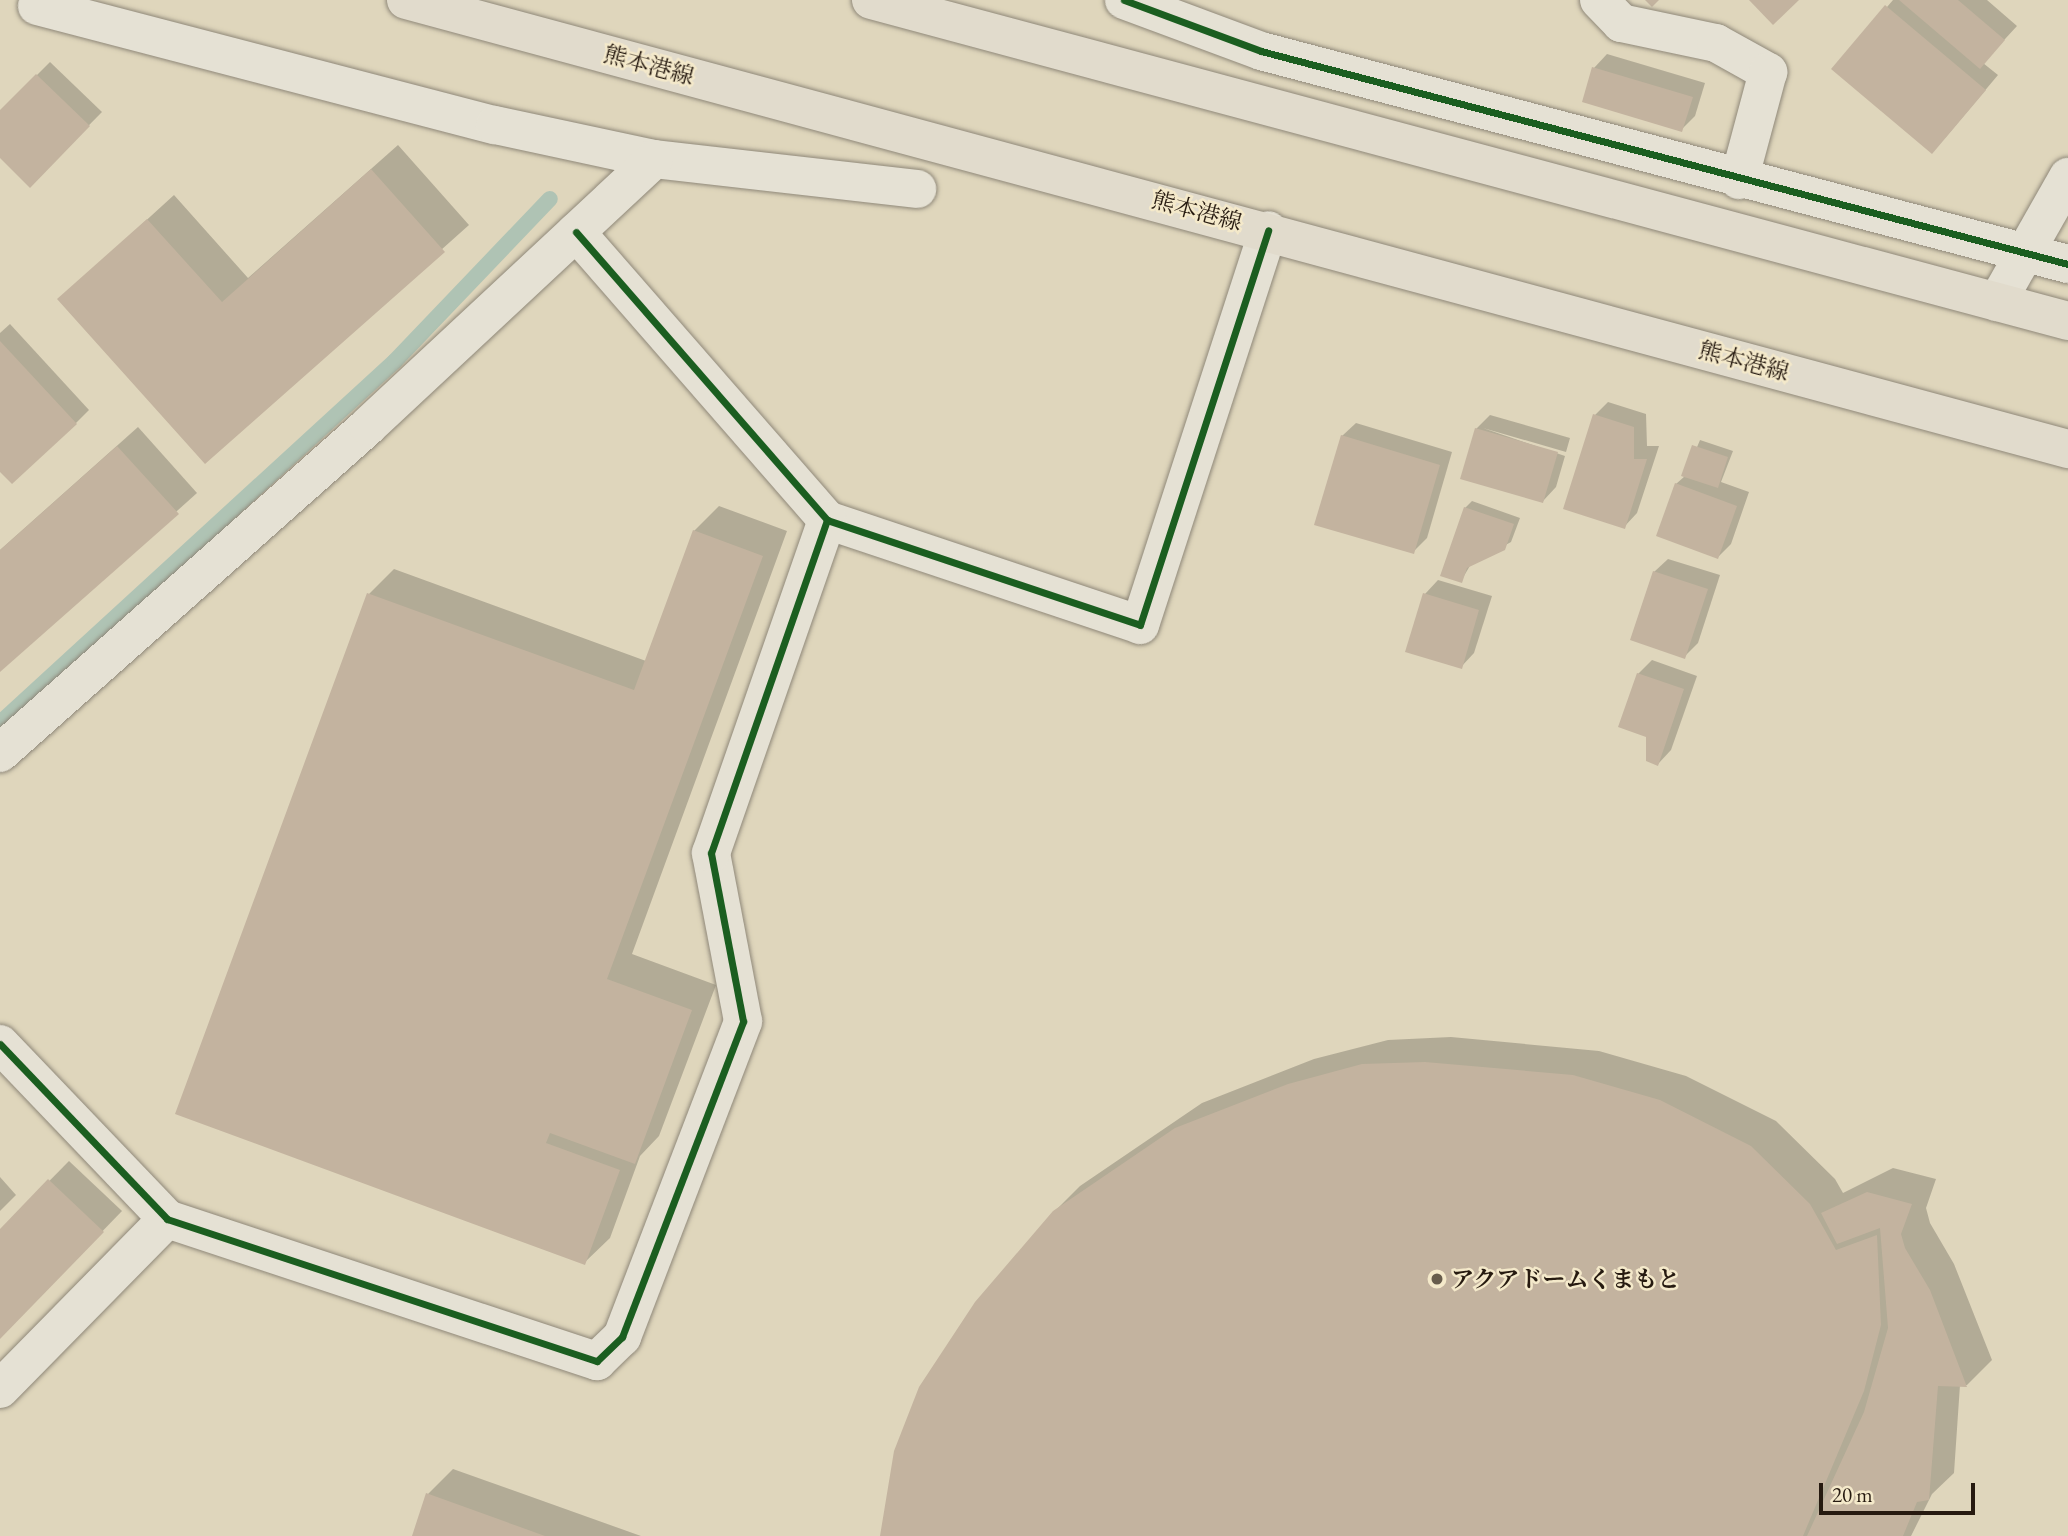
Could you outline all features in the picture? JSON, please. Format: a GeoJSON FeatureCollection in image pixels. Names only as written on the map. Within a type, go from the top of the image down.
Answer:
{"type":"FeatureCollection","features":[{"type":"Feature","properties":{"kind":"main road","name":"熊本港線"},"geometry":{"type":"LineString","coordinates":[[406,0],[1268,230],[2068,450]]}},
{"type":"Feature","properties":{"kind":"main road"},"geometry":{"type":"LineString","coordinates":[[871,0],[2068,321]]}},
{"type":"Feature","properties":{"kind":"street"},"geometry":{"type":"LineString","coordinates":[[1124,0],[1261,51],[1739,180],[2068,264]]}},
{"type":"Feature","properties":{"kind":"street"},"geometry":{"type":"LineString","coordinates":[[1599,0],[1621,23],[1716,43],[1768,72],[1739,180]]}},
{"type":"Feature","properties":{"kind":"street"},"geometry":{"type":"LineString","coordinates":[[37,6],[495,125],[654,159],[917,189]]}},
{"type":"Feature","properties":{"kind":"street"},"geometry":{"type":"LineString","coordinates":[[0,753],[368,426],[654,159]]}},
{"type":"Feature","properties":{"kind":"street"},"geometry":{"type":"LineString","coordinates":[[1997,302],[2068,177]]}},
{"type":"Feature","properties":{"kind":"street"},"geometry":{"type":"LineString","coordinates":[[576,232],[827,520],[1140,625],[1268,230]]}},
{"type":"Feature","properties":{"kind":"street"},"geometry":{"type":"LineString","coordinates":[[6,1063],[167,1219],[597,1361],[622,1337],[743,1021],[711,853],[827,520]]}},
{"type":"Feature","properties":{"kind":"street"},"geometry":{"type":"LineString","coordinates":[[0,1389],[167,1219]]}},
{"type":"Feature","properties":{"kind":"building"},"geometry":{"type":"Polygon","coordinates":[[[1645,0],[1659,0],[1652,7],[1645,0]]]}},
{"type":"Feature","properties":{"kind":"building"},"geometry":{"type":"Polygon","coordinates":[[[1749,0],[1799,0],[1773,25],[1749,0]]]}},
{"type":"Feature","properties":{"kind":"building"},"geometry":{"type":"Polygon","coordinates":[[[1899,0],[1958,0],[2005,40],[1980,69],[1899,0]]]}},
{"type":"Feature","properties":{"kind":"building"},"geometry":{"type":"Polygon","coordinates":[[[1885,5],[1986,90],[1932,154],[1831,69],[1885,5]]]}},
{"type":"Feature","properties":{"kind":"building"},"geometry":{"type":"Polygon","coordinates":[[[1592,67],[1693,97],[1682,132],[1582,102],[1592,67]]]}},
{"type":"Feature","properties":{"kind":"building"},"geometry":{"type":"Polygon","coordinates":[[[36,74],[90,126],[30,188],[0,158],[0,110],[36,74]]]}},
{"type":"Feature","properties":{"kind":"building"},"geometry":{"type":"Polygon","coordinates":[[[371,169],[445,252],[205,464],[57,299],[147,219],[222,302],[371,169]]]}},
{"type":"Feature","properties":{"kind":"building"},"geometry":{"type":"Polygon","coordinates":[[[0,341],[77,424],[12,484],[0,472],[0,341]]]}},
{"type":"Feature","properties":{"kind":"building"},"geometry":{"type":"Polygon","coordinates":[[[1593,414],[1634,427],[1634,459],[1647,459],[1625,529],[1563,509],[1593,414]]]}},
{"type":"Feature","properties":{"kind":"building"},"geometry":{"type":"Polygon","coordinates":[[[1475,428],[1558,452],[1543,503],[1460,479],[1475,428]]]}},
{"type":"Feature","properties":{"kind":"building"},"geometry":{"type":"Polygon","coordinates":[[[1341,435],[1440,465],[1414,554],[1314,525],[1341,435]]]}},
{"type":"Feature","properties":{"kind":"building"},"geometry":{"type":"Polygon","coordinates":[[[1692,445],[1728,457],[1718,488],[1681,476],[1692,445]]]}},
{"type":"Feature","properties":{"kind":"building"},"geometry":{"type":"Polygon","coordinates":[[[117,446],[179,514],[0,672],[0,550],[117,446]]]}},
{"type":"Feature","properties":{"kind":"building"},"geometry":{"type":"Polygon","coordinates":[[[1675,483],[1737,506],[1718,559],[1656,536],[1675,483]]]}},
{"type":"Feature","properties":{"kind":"building"},"geometry":{"type":"Polygon","coordinates":[[[1464,507],[1514,524],[1505,550],[1467,568],[1462,583],[1440,576],[1464,507]]]}},
{"type":"Feature","properties":{"kind":"building"},"geometry":{"type":"Polygon","coordinates":[[[693,530],[763,556],[607,979],[692,1010],[635,1164],[550,1133],[546,1143],[620,1170],[585,1265],[175,1114],[367,593],[634,690],[693,530]]]}},
{"type":"Feature","properties":{"kind":"building"},"geometry":{"type":"Polygon","coordinates":[[[1653,571],[1708,589],[1685,659],[1630,640],[1653,571]]]}},
{"type":"Feature","properties":{"kind":"building"},"geometry":{"type":"Polygon","coordinates":[[[1423,593],[1479,610],[1462,669],[1405,652],[1423,593]]]}},
{"type":"Feature","properties":{"kind":"building"},"geometry":{"type":"Polygon","coordinates":[[[1637,673],[1684,689],[1658,766],[1646,761],[1646,737],[1618,727],[1637,673]]]}},
{"type":"Feature","properties":{"kind":"building","name":"アクアドームくまもと"},"geometry":{"type":"Polygon","coordinates":[[[1425,1062],[1573,1075],[1660,1100],[1751,1146],[1810,1204],[1836,1250],[1877,1235],[1881,1325],[1864,1391],[1803,1536],[880,1536],[894,1451],[919,1387],[975,1302],[1053,1211],[1175,1128],[1288,1084],[1362,1064],[1425,1062]]]}},
{"type":"Feature","properties":{"kind":"building"},"geometry":{"type":"Polygon","coordinates":[[[48,1179],[104,1232],[0,1339],[0,1229],[48,1179]]]}},
{"type":"Feature","properties":{"kind":"building"},"geometry":{"type":"Polygon","coordinates":[[[1867,1192],[1912,1204],[1901,1234],[1905,1248],[1930,1290],[1967,1387],[1938,1386],[1929,1500],[1917,1502],[1903,1536],[1807,1536],[1864,1412],[1888,1328],[1880,1228],[1837,1244],[1821,1213],[1867,1192]]]}},
{"type":"Feature","properties":{"kind":"building"},"geometry":{"type":"Polygon","coordinates":[[[426,1493],[545,1536],[412,1536],[426,1493]]]}},
{"type":"Feature","properties":{"kind":"waterway"},"geometry":{"type":"LineString","coordinates":[[0,723],[395,361],[550,199]]}},
{"type":"Feature","properties":{"kind":"cycle path"},"geometry":{"type":"LineString","coordinates":[[1124,0],[1261,51],[2068,264]]}},
{"type":"Feature","properties":{"kind":"cycle path"},"geometry":{"type":"LineString","coordinates":[[576,232],[827,520],[1140,625],[1268,230]]}},
{"type":"Feature","properties":{"kind":"cycle path"},"geometry":{"type":"LineString","coordinates":[[0,1044],[167,1219],[597,1361],[622,1337],[743,1021],[711,853],[827,520]]}},
{"type":"Feature","properties":{"kind":"place","name":"アクアドームくまもと"},"geometry":{"type":"Point","coordinates":[1437,1279]}}]}
